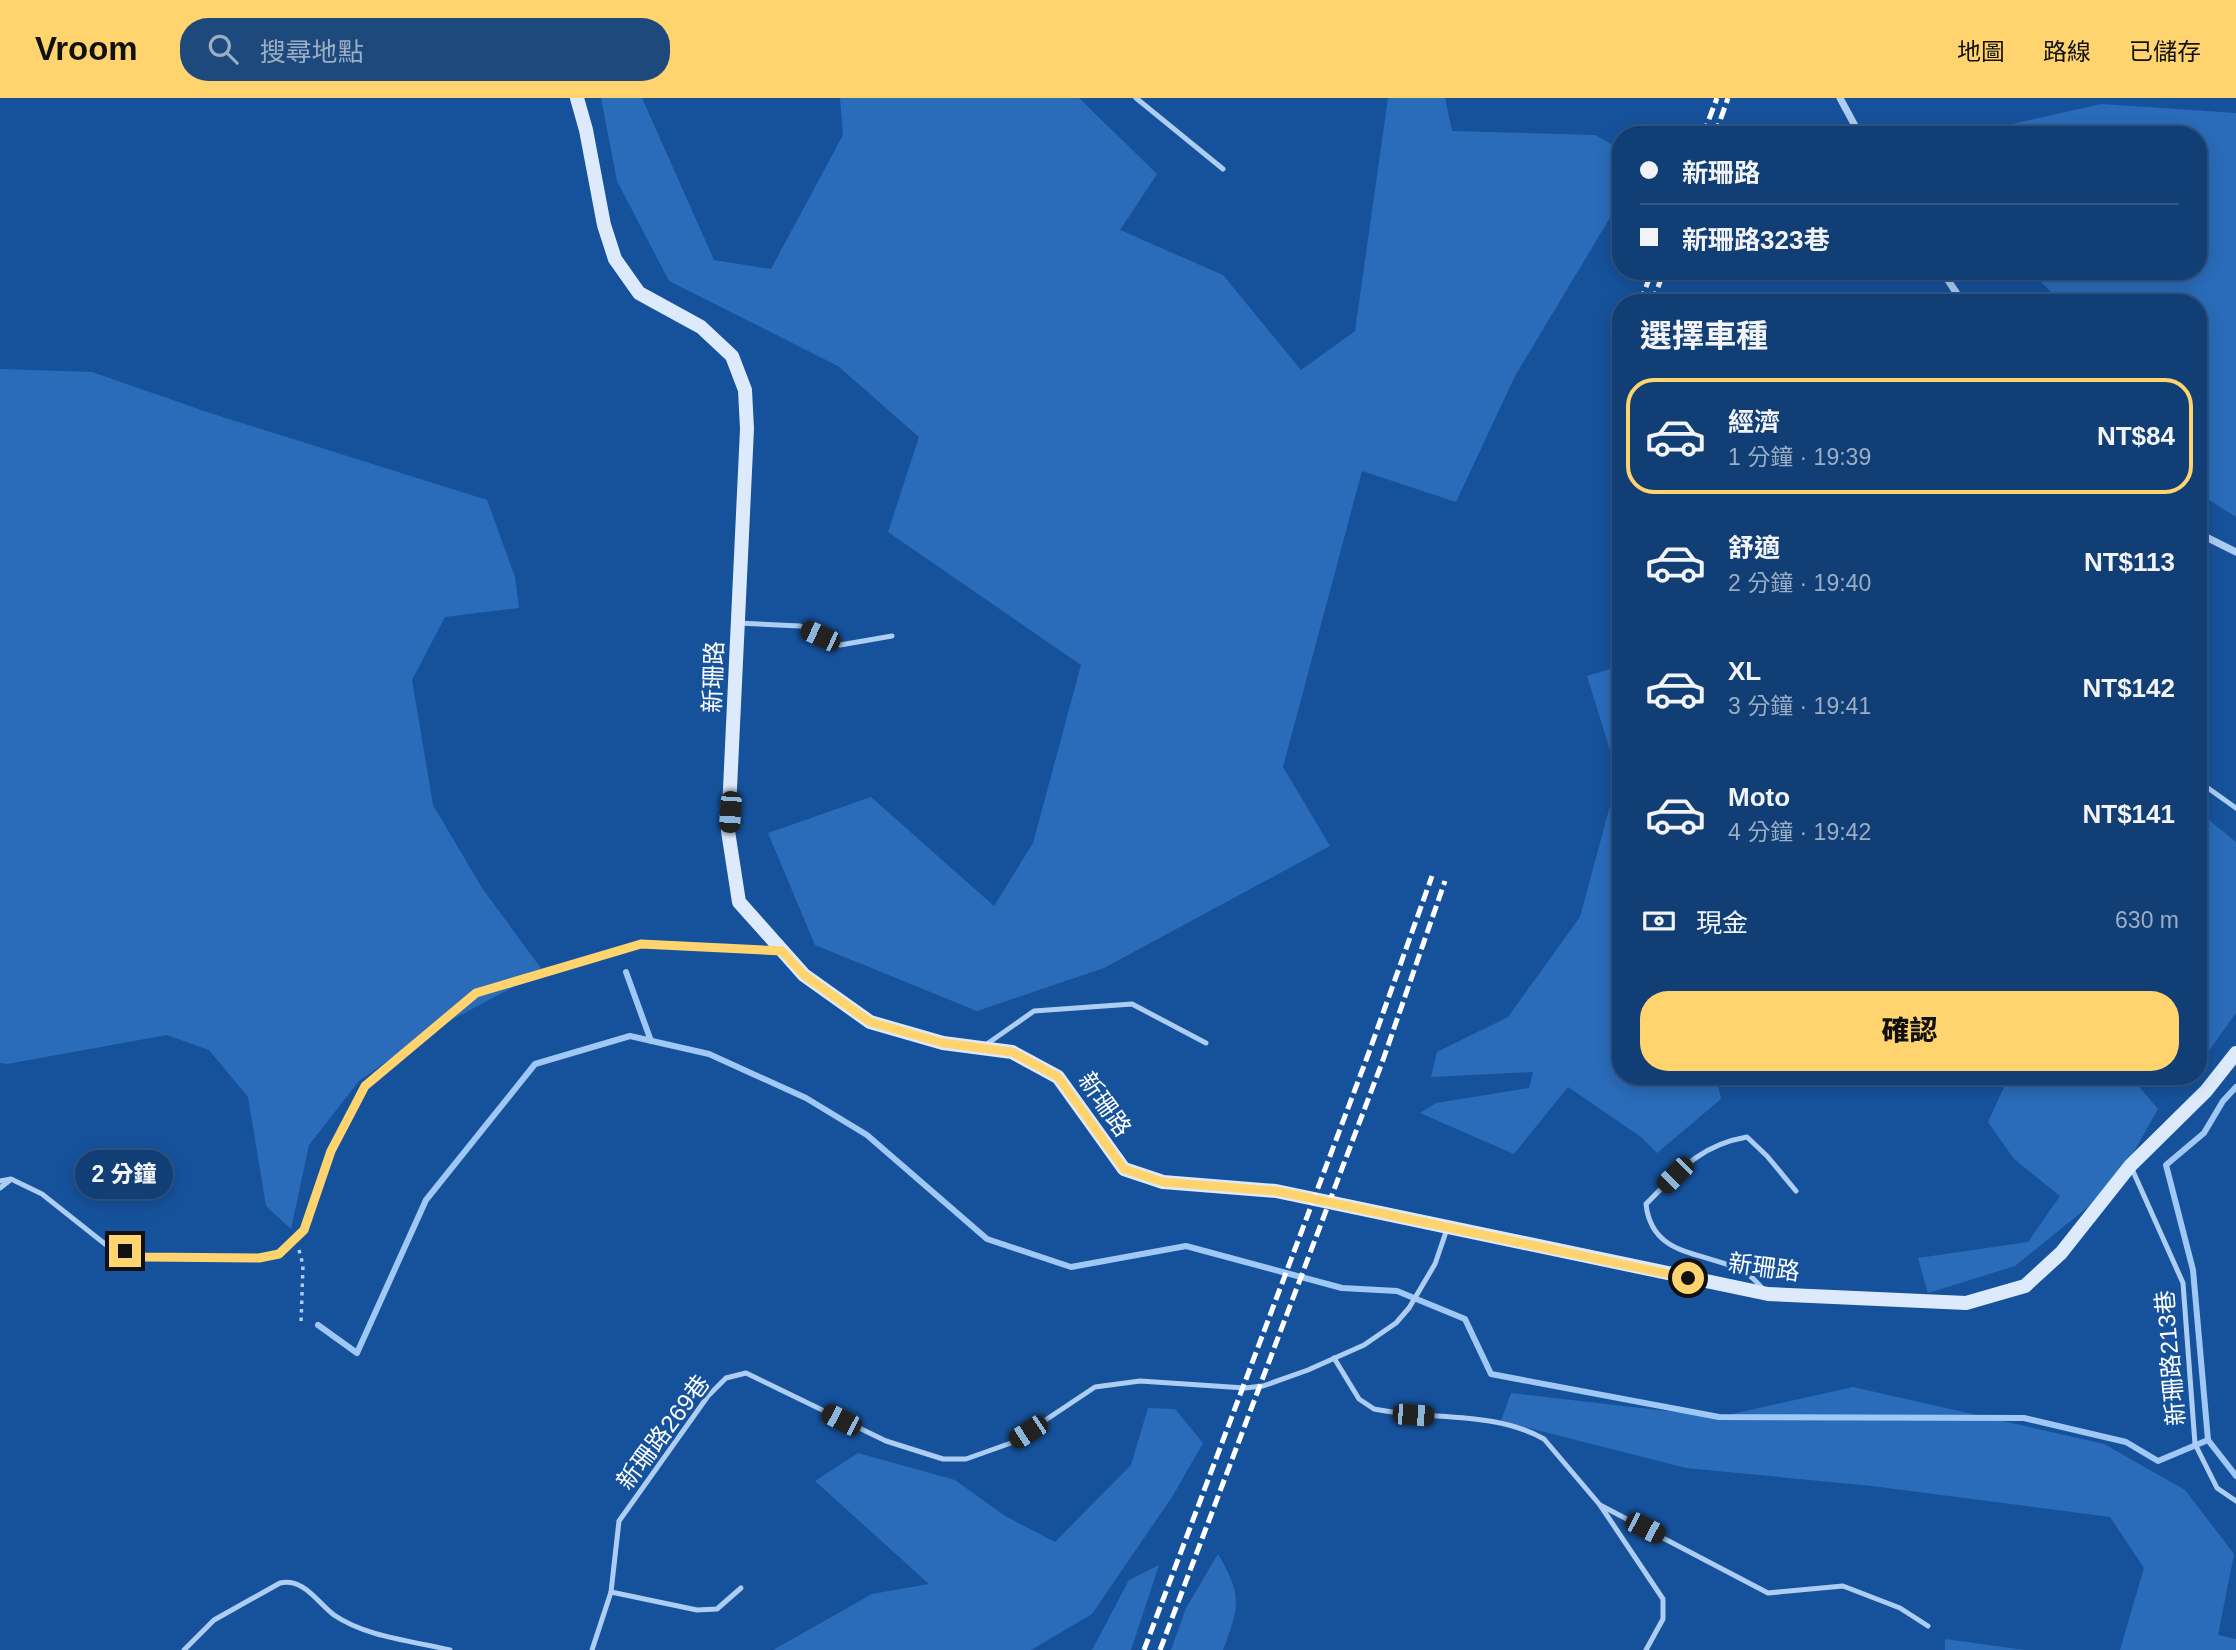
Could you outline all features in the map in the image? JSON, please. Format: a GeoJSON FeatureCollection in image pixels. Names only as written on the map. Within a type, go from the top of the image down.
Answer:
{"type":"FeatureCollection","features":[{"type":"Feature","properties":{"kind":"street","name":"新珊路"},"geometry":{"type":"LineString","coordinates":[[577,98],[586,130],[604,225],[615,259],[639,293],[701,327],[732,356],[745,390],[747,429],[728,831],[739,902],[804,975],[870,1022],[943,1043],[1012,1052],[1058,1077],[1124,1169],[1163,1182],[1276,1191],[1447,1229],[1768,1294],[1966,1303],[2025,1286],[2061,1253],[2130,1166],[2206,1091],[2236,1053]]}},
{"type":"Feature","properties":{"kind":"street"},"geometry":{"type":"LineString","coordinates":[[1840,98],[1855,126]]}},
{"type":"Feature","properties":{"kind":"street"},"geometry":{"type":"LineString","coordinates":[[2207,538],[2236,552]]}},
{"type":"Feature","properties":{"kind":"lane"},"geometry":{"type":"LineString","coordinates":[[1136,98],[1223,169]]}},
{"type":"Feature","properties":{"kind":"lane"},"geometry":{"type":"LineString","coordinates":[[738,623],[800,626],[840,645],[892,636]]}},
{"type":"Feature","properties":{"kind":"lane"},"geometry":{"type":"LineString","coordinates":[[2207,787],[2236,808]]}},
{"type":"Feature","properties":{"kind":"lane"},"geometry":{"type":"LineString","coordinates":[[0,1181],[11,1179],[42,1195],[105,1244],[145,1257],[259,1258],[279,1254],[304,1230],[331,1151],[365,1086],[476,993],[641,944],[782,951]]}},
{"type":"Feature","properties":{"kind":"lane"},"geometry":{"type":"LineString","coordinates":[[982,1048],[1034,1011],[1132,1004],[1206,1043]]}},
{"type":"Feature","properties":{"kind":"lane"},"geometry":{"type":"LineString","coordinates":[[1768,1294],[1747,1273],[1673,1247],[1648,1222],[1646,1203],[1689,1161],[1721,1142],[1747,1137],[1796,1191]]}},
{"type":"Feature","properties":{"kind":"lane","name":"新珊路213巷"},"geometry":{"type":"LineString","coordinates":[[2130,1166],[2183,1283],[2195,1444],[2217,1489],[2236,1501]]}},
{"type":"Feature","properties":{"kind":"lane"},"geometry":{"type":"LineString","coordinates":[[0,1188],[11,1179]]}},
{"type":"Feature","properties":{"kind":"lane","name":"新珊路269巷"},"geometry":{"type":"LineString","coordinates":[[592,1650],[611,1592],[619,1521],[708,1396],[726,1378],[746,1373],[886,1441],[943,1459],[956,1460],[1011,1444],[1095,1387],[1140,1381],[1245,1388],[1263,1386],[1377,1338],[1409,1308],[1421,1290],[1435,1265],[1447,1229]]}},
{"type":"Feature","properties":{"kind":"lane"},"geometry":{"type":"LineString","coordinates":[[1334,1358],[1359,1399],[1374,1409],[1490,1421],[1532,1433],[1555,1451],[1600,1505],[1663,1599],[1663,1619],[1646,1650]]}},
{"type":"Feature","properties":{"kind":"lane"},"geometry":{"type":"LineString","coordinates":[[1600,1505],[1768,1593],[1843,1586],[1900,1608],[1928,1626]]}},
{"type":"Feature","properties":{"kind":"lane"},"geometry":{"type":"LineString","coordinates":[[184,1650],[214,1620],[280,1583],[289,1581],[298,1583],[334,1614],[358,1627],[450,1650]]}},
{"type":"Feature","properties":{"kind":"lane"},"geometry":{"type":"LineString","coordinates":[[611,1592],[697,1610],[717,1609],[741,1588]]}},
{"type":"Feature","properties":{"kind":"path"},"geometry":{"type":"LineString","coordinates":[[296,1238],[303,1265],[301,1323]]}},
{"type":"Feature","properties":{"kind":"shaded area"},"geometry":{"type":"Polygon","coordinates":[[[601,98],[642,98],[714,260],[771,269],[843,135],[840,98],[1079,98],[1157,174],[1120,230],[1223,275],[1301,370],[1355,331],[1388,98],[1445,98],[1452,131],[1595,135],[1612,145],[1612,214],[1515,376],[1456,502],[1362,471],[1283,767],[1330,846],[1104,968],[977,1011],[815,945],[768,833],[871,797],[994,906],[1033,843],[1081,665],[888,532],[919,437],[838,366],[669,281],[617,181],[601,98]]]}},
{"type":"Feature","properties":{"kind":"shaded area"},"geometry":{"type":"Polygon","coordinates":[[[2101,104],[2236,113],[2236,517],[2207,499],[2207,294],[2053,294],[2039,280],[2207,280],[2207,126],[2003,126],[2101,104]]]}},
{"type":"Feature","properties":{"kind":"shaded area"},"geometry":{"type":"Polygon","coordinates":[[[0,369],[92,372],[210,413],[487,500],[515,577],[519,608],[445,617],[412,680],[433,805],[482,888],[543,971],[427,1033],[359,1081],[309,1145],[291,1229],[266,1206],[248,1097],[209,1050],[167,1035],[7,1064],[0,1063],[0,369]]]}},
{"type":"Feature","properties":{"kind":"shaded area"},"geometry":{"type":"Polygon","coordinates":[[[1612,668],[1612,757],[1587,676],[1612,668]]]}},
{"type":"Feature","properties":{"kind":"shaded area"},"geometry":{"type":"Polygon","coordinates":[[[1612,798],[1612,1085],[1718,1085],[1721,1099],[1657,1153],[1641,1137],[1568,1087],[1514,1154],[1420,1113],[1436,1103],[1529,1088],[1533,1072],[1431,1077],[1437,1052],[1508,1017],[1580,917],[1612,798]]]}},
{"type":"Feature","properties":{"kind":"shaded area"},"geometry":{"type":"Polygon","coordinates":[[[2207,818],[2236,842],[2236,1013],[2207,1053],[2207,818]]]}},
{"type":"Feature","properties":{"kind":"shaded area"},"geometry":{"type":"Polygon","coordinates":[[[2005,1085],[2138,1085],[2158,1109],[2115,1185],[2015,1266],[1928,1293],[1918,1258],[2028,1242],[2060,1196],[2014,1159],[1988,1122],[2005,1085]]]}},
{"type":"Feature","properties":{"kind":"shaded area"},"geometry":{"type":"Polygon","coordinates":[[[1853,1387],[2104,1444],[2185,1490],[2234,1554],[2218,1635],[2236,1639],[2236,1650],[2120,1650],[2144,1568],[2110,1517],[1872,1486],[1686,1468],[1501,1421],[1511,1393],[1719,1417],[1853,1387]]]}},
{"type":"Feature","properties":{"kind":"shaded area"},"geometry":{"type":"Polygon","coordinates":[[[1148,1408],[1175,1409],[1203,1443],[1172,1497],[1092,1614],[1031,1650],[773,1650],[872,1594],[929,1584],[815,1481],[858,1453],[955,1480],[1005,1516],[1055,1542],[1131,1465],[1148,1408]]]}},
{"type":"Feature","properties":{"kind":"shaded area"},"geometry":{"type":"Polygon","coordinates":[[[1218,1554],[1231,1580],[1236,1601],[1233,1622],[1223,1650],[1171,1650],[1186,1608],[1218,1554]]]}},
{"type":"Feature","properties":{"kind":"shaded area"},"geometry":{"type":"Polygon","coordinates":[[[1159,1565],[1131,1650],[1092,1650],[1129,1580],[1159,1565]]]}},
{"type":"Feature","properties":{"kind":"shaded area"},"geometry":{"type":"Polygon","coordinates":[[[1945,1639],[2025,1650],[1945,1650],[1945,1639]]]}},
{"type":"Feature","properties":{"kind":"waterway"},"geometry":{"type":"LineString","coordinates":[[626,972],[651,1041]]}},
{"type":"Feature","properties":{"kind":"waterway"},"geometry":{"type":"LineString","coordinates":[[318,1325],[357,1353],[426,1200],[535,1064],[630,1036],[709,1054],[806,1098],[867,1135],[987,1239],[1071,1267],[1186,1246],[1342,1288],[1397,1291],[1465,1319],[1491,1374],[1719,1417],[2024,1418],[2126,1442],[2158,1461],[2208,1440]]}},
{"type":"Feature","properties":{"kind":"waterway"},"geometry":{"type":"LineString","coordinates":[[2236,1087],[2223,1101],[2204,1133],[2166,1165],[2193,1270],[2208,1440],[2236,1476]]}},
{"type":"Feature","properties":{"kind":"railway"},"geometry":{"type":"LineString","coordinates":[[1706,126],[1717,98]]}},
{"type":"Feature","properties":{"kind":"railway"},"geometry":{"type":"LineString","coordinates":[[1718,126],[1728,98]]}},
{"type":"Feature","properties":{"kind":"railway"},"geometry":{"type":"LineString","coordinates":[[1643,294],[1649,280]]}},
{"type":"Feature","properties":{"kind":"railway"},"geometry":{"type":"LineString","coordinates":[[1655,294],[1661,280]]}},
{"type":"Feature","properties":{"kind":"railway"},"geometry":{"type":"LineString","coordinates":[[1144,1650],[1368,1055],[1432,876]]}},
{"type":"Feature","properties":{"kind":"railway"},"geometry":{"type":"LineString","coordinates":[[1160,1650],[1383,1060],[1445,881]]}},
{"type":"Feature","properties":{"kind":"route"},"geometry":{"type":"LineString","coordinates":[[125,1251],[145,1257],[259,1258],[279,1254],[304,1230],[331,1151],[365,1086],[476,993],[641,944],[782,951],[804,975],[870,1022],[943,1043],[1012,1052],[1058,1077],[1124,1169],[1163,1182],[1276,1191],[1688,1278]]}}]}
